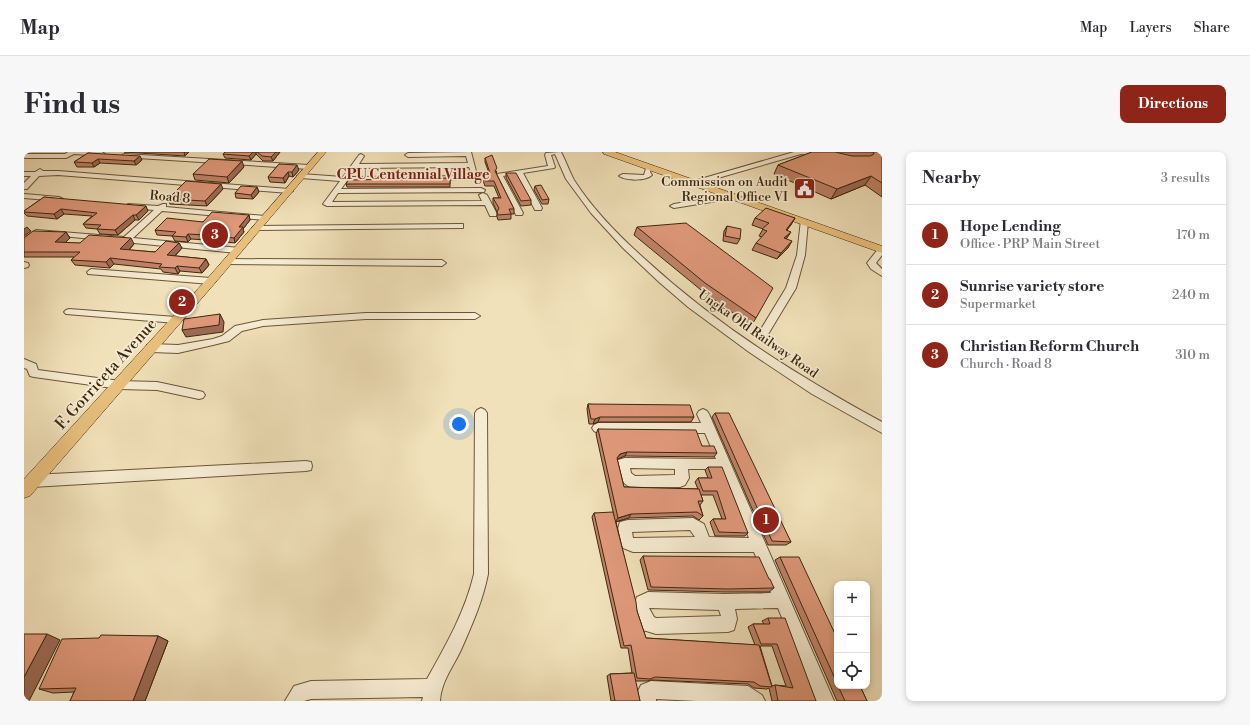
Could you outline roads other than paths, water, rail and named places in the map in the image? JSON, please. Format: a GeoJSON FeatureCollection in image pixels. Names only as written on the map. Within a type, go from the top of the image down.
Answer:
{"type":"FeatureCollection","features":[{"type":"Feature","properties":{"kind":"main road","name":"F. Gorriceta Avenue"},"geometry":{"type":"LineString","coordinates":[[28,486],[120,385],[322,152]]}},
{"type":"Feature","properties":{"kind":"main road"},"geometry":{"type":"LineString","coordinates":[[607,152],[882,243]]}},
{"type":"Feature","properties":{"kind":"main road"},"geometry":{"type":"LineString","coordinates":[[623,152],[701,180],[737,196],[804,222],[882,250]]}},
{"type":"Feature","properties":{"kind":"street"},"geometry":{"type":"LineString","coordinates":[[24,156],[69,156],[73,152],[109,155]]}},
{"type":"Feature","properties":{"kind":"street"},"geometry":{"type":"LineString","coordinates":[[206,164],[218,152]]}},
{"type":"Feature","properties":{"kind":"street"},"geometry":{"type":"LineString","coordinates":[[519,213],[499,175],[552,167],[548,154],[554,152]]}},
{"type":"Feature","properties":{"kind":"street","name":"Ungka Old Railway Road"},"geometry":{"type":"LineString","coordinates":[[558,152],[571,181],[603,223],[662,281],[721,328],[779,367],[882,428]]}},
{"type":"Feature","properties":{"kind":"street"},"geometry":{"type":"LineString","coordinates":[[701,180],[800,152],[832,158]]}},
{"type":"Feature","properties":{"kind":"street"},"geometry":{"type":"LineString","coordinates":[[405,165],[408,154],[468,153],[471,165],[486,203],[493,214]]}},
{"type":"Feature","properties":{"kind":"street"},"geometry":{"type":"LineString","coordinates":[[116,155],[305,172],[347,178],[476,178]]}},
{"type":"Feature","properties":{"kind":"street"},"geometry":{"type":"LineString","coordinates":[[49,162],[54,156]]}},
{"type":"Feature","properties":{"kind":"street"},"geometry":{"type":"LineString","coordinates":[[361,156],[328,204],[486,203]]}},
{"type":"Feature","properties":{"kind":"street"},"geometry":{"type":"LineString","coordinates":[[354,166],[471,165]]}},
{"type":"Feature","properties":{"kind":"street"},"geometry":{"type":"LineString","coordinates":[[623,176],[646,177],[649,175],[647,172],[649,166]]}},
{"type":"Feature","properties":{"kind":"street"},"geometry":{"type":"LineString","coordinates":[[24,187],[43,168]]}},
{"type":"Feature","properties":{"kind":"street"},"geometry":{"type":"LineString","coordinates":[[24,174],[58,173],[190,180],[289,191]]}},
{"type":"Feature","properties":{"kind":"street"},"geometry":{"type":"LineString","coordinates":[[520,173],[538,208]]}},
{"type":"Feature","properties":{"kind":"street"},"geometry":{"type":"LineString","coordinates":[[128,239],[190,180]]}},
{"type":"Feature","properties":{"kind":"street"},"geometry":{"type":"LineString","coordinates":[[337,191],[481,190]]}},
{"type":"Feature","properties":{"kind":"street"},"geometry":{"type":"LineString","coordinates":[[24,196],[68,200]]}},
{"type":"Feature","properties":{"kind":"street"},"geometry":{"type":"LineString","coordinates":[[674,206],[737,196]]}},
{"type":"Feature","properties":{"kind":"street","name":"Road 8"},"geometry":{"type":"LineString","coordinates":[[122,205],[265,218]]}},
{"type":"Feature","properties":{"kind":"street"},"geometry":{"type":"LineString","coordinates":[[763,334],[791,288],[801,255],[804,222]]}},
{"type":"Feature","properties":{"kind":"street"},"geometry":{"type":"LineString","coordinates":[[256,228],[460,226]]}},
{"type":"Feature","properties":{"kind":"street"},"geometry":{"type":"LineString","coordinates":[[24,242],[36,232],[41,232],[237,250]]}},
{"type":"Feature","properties":{"kind":"street"},"geometry":{"type":"LineString","coordinates":[[207,247],[215,238]]}},
{"type":"Feature","properties":{"kind":"street"},"geometry":{"type":"LineString","coordinates":[[882,250],[871,263],[882,273]]}},
{"type":"Feature","properties":{"kind":"street"},"geometry":{"type":"LineString","coordinates":[[228,262],[442,263]]}},
{"type":"Feature","properties":{"kind":"street"},"geometry":{"type":"LineString","coordinates":[[90,272],[211,281]]}},
{"type":"Feature","properties":{"kind":"street"},"geometry":{"type":"LineString","coordinates":[[69,312],[176,320]]}},
{"type":"Feature","properties":{"kind":"street"},"geometry":{"type":"LineString","coordinates":[[151,348],[178,349],[213,342],[225,339],[239,328],[263,322],[366,316],[475,316]]}},
{"type":"Feature","properties":{"kind":"street"},"geometry":{"type":"LineString","coordinates":[[24,363],[32,367],[34,373],[120,385],[157,386],[199,395]]}},
{"type":"Feature","properties":{"kind":"street"},"geometry":{"type":"LineString","coordinates":[[294,701],[300,692],[311,690],[431,694],[455,645],[473,603],[481,574],[481,413]]}},
{"type":"Feature","properties":{"kind":"street"},"geometry":{"type":"LineString","coordinates":[[703,414],[825,701]]}},
{"type":"Feature","properties":{"kind":"street"},"geometry":{"type":"LineString","coordinates":[[598,428],[709,428]]}},
{"type":"Feature","properties":{"kind":"street"},"geometry":{"type":"LineString","coordinates":[[681,464],[724,464]]}},
{"type":"Feature","properties":{"kind":"street"},"geometry":{"type":"LineString","coordinates":[[28,486],[306,466]]}},
{"type":"Feature","properties":{"kind":"street"},"geometry":{"type":"LineString","coordinates":[[704,544],[699,529],[693,524],[628,526],[625,527],[624,530],[628,543],[633,545],[758,545]]}},
{"type":"Feature","properties":{"kind":"street"},"geometry":{"type":"LineString","coordinates":[[724,602],[729,614],[730,621],[728,624],[656,626],[649,624],[641,609],[642,602],[648,600],[724,602],[783,600]]}},
{"type":"Feature","properties":{"kind":"street"},"geometry":{"type":"LineString","coordinates":[[647,701],[647,691],[651,690],[748,695],[756,701]]}},
{"type":"Feature","properties":{"kind":"place","name":"Commission on Audit Regional Office VI"},"geometry":{"type":"Point","coordinates":[804,189]}},
{"type":"Feature","properties":{"kind":"place","name":"Christian Reform Church"},"geometry":{"type":"Point","coordinates":[215,235]}},
{"type":"Feature","properties":{"kind":"place","name":"Sunrise variety store"},"geometry":{"type":"Point","coordinates":[182,302]}},
{"type":"Feature","properties":{"kind":"place","name":"Hope Lending"},"geometry":{"type":"Point","coordinates":[766,520]}},
{"type":"Feature","properties":{"kind":"district","name":"CPU Centennial Village"},"geometry":{"type":"Point","coordinates":[413,175]}}]}
